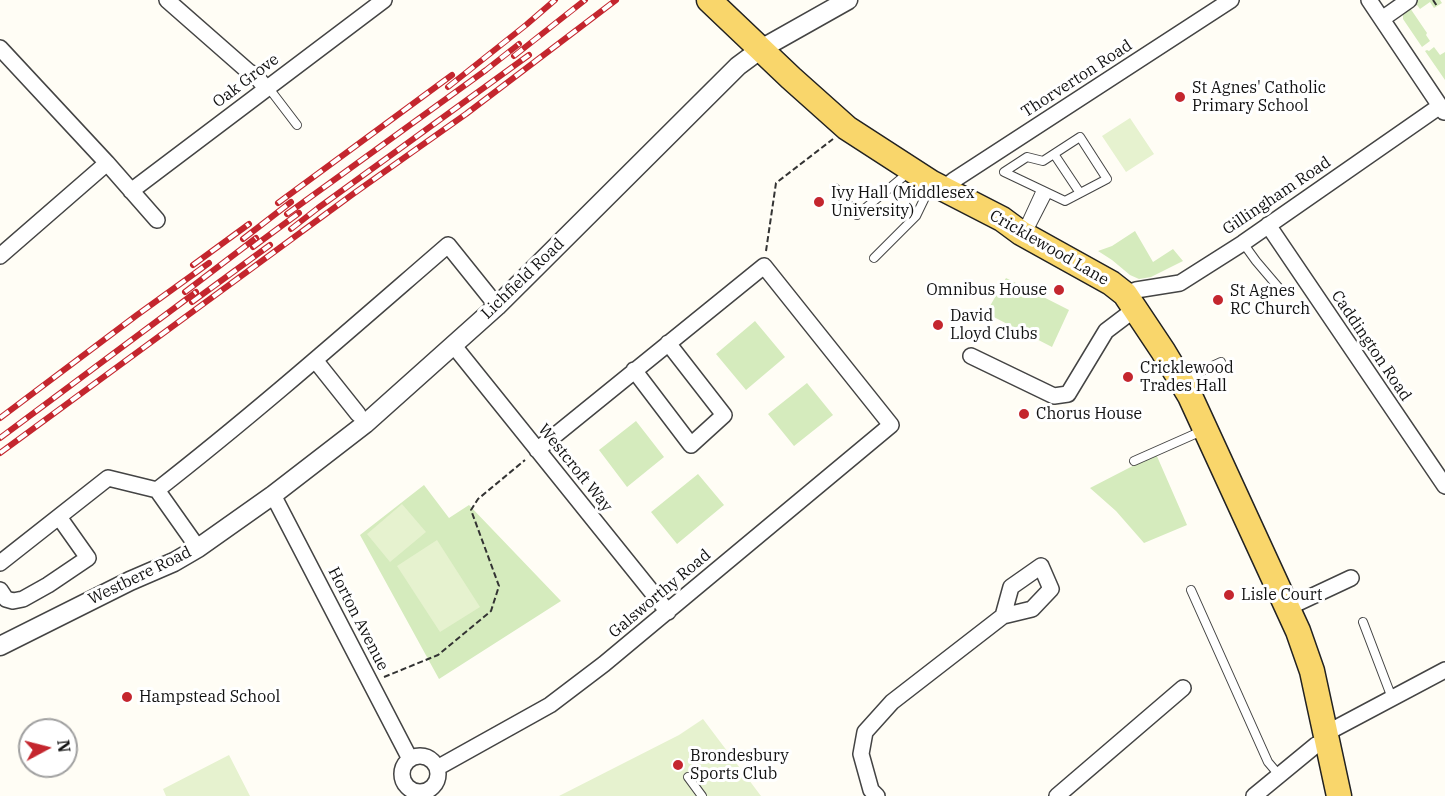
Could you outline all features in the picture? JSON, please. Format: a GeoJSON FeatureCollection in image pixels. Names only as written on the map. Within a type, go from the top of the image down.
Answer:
{"type":"FeatureCollection","features":[{"type":"Feature","properties":{"kind":"main road","name":"Cricklewood Lane"},"geometry":{"type":"LineString","coordinates":[[709,0],[848,128],[929,180],[1002,219],[1024,235],[1111,283],[1130,301],[1181,380],[1298,632],[1309,662],[1339,796]]}},
{"type":"Feature","properties":{"kind":"street","name":"Oak Grove"},"geometry":{"type":"LineString","coordinates":[[131,191],[384,0]]}},
{"type":"Feature","properties":{"kind":"street","name":"Lichfield Road"},"geometry":{"type":"LineString","coordinates":[[273,495],[365,424],[454,346],[738,66],[761,49],[848,0]]}},
{"type":"Feature","properties":{"kind":"street","name":"Thorverton Road"},"geometry":{"type":"LineString","coordinates":[[929,180],[954,180],[1231,0]]}},
{"type":"Feature","properties":{"kind":"street"},"geometry":{"type":"LineString","coordinates":[[1369,0],[1442,110]]}},
{"type":"Feature","properties":{"kind":"street"},"geometry":{"type":"LineString","coordinates":[[1382,19],[1410,0]]}},
{"type":"Feature","properties":{"kind":"street"},"geometry":{"type":"LineString","coordinates":[[176,3],[267,87]]}},
{"type":"Feature","properties":{"kind":"street"},"geometry":{"type":"LineString","coordinates":[[0,48],[108,163],[157,220]]}},
{"type":"Feature","properties":{"kind":"street","name":"Gillingham Road"},"geometry":{"type":"LineString","coordinates":[[1130,301],[1136,290],[1180,283],[1442,110]]}},
{"type":"Feature","properties":{"kind":"street"},"geometry":{"type":"LineString","coordinates":[[0,256],[108,163]]}},
{"type":"Feature","properties":{"kind":"street","name":"Caddington Road"},"geometry":{"type":"LineString","coordinates":[[1268,225],[1445,486]]}},
{"type":"Feature","properties":{"kind":"street"},"geometry":{"type":"LineString","coordinates":[[157,490],[315,360],[448,245],[497,306]]}},
{"type":"Feature","properties":{"kind":"street"},"geometry":{"type":"LineString","coordinates":[[537,450],[764,266]]}},
{"type":"Feature","properties":{"kind":"street","name":"Galsworthy Road"},"geometry":{"type":"LineString","coordinates":[[437,768],[550,705],[668,612],[891,425],[764,266]]}},
{"type":"Feature","properties":{"kind":"street"},"geometry":{"type":"LineString","coordinates":[[971,356],[1054,396],[1068,394],[1106,331],[1130,301]]}},
{"type":"Feature","properties":{"kind":"street"},"geometry":{"type":"LineString","coordinates":[[634,370],[691,445],[724,415],[668,343]]}},
{"type":"Feature","properties":{"kind":"street","name":"Westcroft Way"},"geometry":{"type":"LineString","coordinates":[[454,346],[668,612]]}},
{"type":"Feature","properties":{"kind":"street"},"geometry":{"type":"LineString","coordinates":[[315,360],[358,414]]}},
{"type":"Feature","properties":{"kind":"street"},"geometry":{"type":"LineString","coordinates":[[0,563],[108,478],[157,490],[198,548]]}},
{"type":"Feature","properties":{"kind":"street","name":"Westbere Road"},"geometry":{"type":"LineString","coordinates":[[0,646],[130,581],[174,562],[198,548],[273,495]]}},
{"type":"Feature","properties":{"kind":"street","name":"Horton Avenue"},"geometry":{"type":"LineString","coordinates":[[273,495],[410,759]]}},
{"type":"Feature","properties":{"kind":"street"},"geometry":{"type":"LineString","coordinates":[[0,590],[6,599],[13,601],[23,599],[88,558],[59,517]]}},
{"type":"Feature","properties":{"kind":"street"},"geometry":{"type":"LineString","coordinates":[[1287,608],[1351,578]]}},
{"type":"Feature","properties":{"kind":"street"},"geometry":{"type":"LineString","coordinates":[[876,796],[871,790],[861,754],[865,732],[892,702],[1003,616]]}},
{"type":"Feature","properties":{"kind":"street"},"geometry":{"type":"LineString","coordinates":[[1254,796],[1334,729],[1445,670]]}},
{"type":"Feature","properties":{"kind":"street"},"geometry":{"type":"LineString","coordinates":[[1057,796],[1183,688]]}},
{"type":"Feature","properties":{"kind":"street"},"geometry":{"type":"LineString","coordinates":[[420,756],[434,763],[437,768],[437,780],[429,790],[417,793],[406,787],[403,782],[402,769],[410,759],[420,756]]}},
{"type":"Feature","properties":{"kind":"lane"},"geometry":{"type":"LineString","coordinates":[[267,87],[297,125]]}},
{"type":"Feature","properties":{"kind":"lane"},"geometry":{"type":"LineString","coordinates":[[1080,137],[1107,179],[1065,201],[1044,191],[1004,172],[1027,157],[1043,161],[1080,137]]}},
{"type":"Feature","properties":{"kind":"lane"},"geometry":{"type":"LineString","coordinates":[[1054,154],[1080,193]]}},
{"type":"Feature","properties":{"kind":"lane"},"geometry":{"type":"LineString","coordinates":[[835,188],[857,215],[929,180]]}},
{"type":"Feature","properties":{"kind":"lane"},"geometry":{"type":"LineString","coordinates":[[874,258],[916,216],[929,180]]}},
{"type":"Feature","properties":{"kind":"lane"},"geometry":{"type":"LineString","coordinates":[[1024,235],[1044,191]]}},
{"type":"Feature","properties":{"kind":"lane"},"geometry":{"type":"LineString","coordinates":[[1243,243],[1279,288]]}},
{"type":"Feature","properties":{"kind":"lane"},"geometry":{"type":"LineString","coordinates":[[1181,380],[1221,362]]}},
{"type":"Feature","properties":{"kind":"lane"},"geometry":{"type":"LineString","coordinates":[[1134,461],[1205,429]]}},
{"type":"Feature","properties":{"kind":"lane"},"geometry":{"type":"LineString","coordinates":[[1191,590],[1268,762],[1279,775]]}},
{"type":"Feature","properties":{"kind":"lane"},"geometry":{"type":"LineString","coordinates":[[1363,622],[1392,698]]}},
{"type":"Feature","properties":{"kind":"lane"},"geometry":{"type":"LineString","coordinates":[[688,777],[702,796]]}},
{"type":"Feature","properties":{"kind":"path"},"geometry":{"type":"LineString","coordinates":[[1433,0],[1437,6]]}},
{"type":"Feature","properties":{"kind":"path"},"geometry":{"type":"LineString","coordinates":[[764,266],[776,183],[848,128]]}},
{"type":"Feature","properties":{"kind":"path"},"geometry":{"type":"LineString","coordinates":[[370,682],[438,655],[491,611],[499,586],[471,510],[478,500],[537,450]]}},
{"type":"Feature","properties":{"kind":"green space"},"geometry":{"type":"Polygon","coordinates":[[[1440,0],[1442,3],[1434,8],[1430,2],[1420,9],[1414,1],[1440,0]]]}},
{"type":"Feature","properties":{"kind":"green space"},"geometry":{"type":"Polygon","coordinates":[[[1410,8],[1430,41],[1422,47],[1403,19],[1405,10],[1410,8]]]}},
{"type":"Feature","properties":{"kind":"green space"},"geometry":{"type":"Polygon","coordinates":[[[1434,47],[1440,55],[1445,52],[1445,80],[1425,51],[1434,47]]]}},
{"type":"Feature","properties":{"kind":"green space"},"geometry":{"type":"Polygon","coordinates":[[[1130,118],[1154,154],[1126,172],[1102,136],[1130,118]]]}},
{"type":"Feature","properties":{"kind":"green space"},"geometry":{"type":"Polygon","coordinates":[[[1135,231],[1153,262],[1173,249],[1183,261],[1151,277],[1139,279],[1098,251],[1112,246],[1135,231]]]}},
{"type":"Feature","properties":{"kind":"green space"},"geometry":{"type":"Polygon","coordinates":[[[1006,278],[1069,310],[1052,347],[986,313],[1006,278]]]}},
{"type":"Feature","properties":{"kind":"green space"},"geometry":{"type":"Polygon","coordinates":[[[755,321],[785,357],[746,390],[716,354],[755,321]]]}},
{"type":"Feature","properties":{"kind":"green space"},"geometry":{"type":"Polygon","coordinates":[[[807,383],[833,415],[794,446],[768,414],[807,383]]]}},
{"type":"Feature","properties":{"kind":"green space"},"geometry":{"type":"Polygon","coordinates":[[[636,421],[664,457],[627,487],[599,450],[636,421]]]}},
{"type":"Feature","properties":{"kind":"green space"},"geometry":{"type":"Polygon","coordinates":[[[1156,454],[1187,525],[1144,543],[1116,511],[1090,488],[1156,454]]]}},
{"type":"Feature","properties":{"kind":"green space"},"geometry":{"type":"Polygon","coordinates":[[[698,474],[724,505],[677,544],[651,512],[698,474]]]}},
{"type":"Feature","properties":{"kind":"green space"},"geometry":{"type":"Polygon","coordinates":[[[424,485],[449,518],[469,505],[561,601],[439,679],[360,535],[424,485]]]}},
{"type":"Feature","properties":{"kind":"green space"},"geometry":{"type":"Polygon","coordinates":[[[402,504],[426,532],[390,562],[367,534],[402,504]]]}},
{"type":"Feature","properties":{"kind":"green space"},"geometry":{"type":"Polygon","coordinates":[[[437,540],[480,607],[440,632],[397,566],[437,540]]]}},
{"type":"Feature","properties":{"kind":"green space","name":"Brondesbury Sports Club"},"geometry":{"type":"Polygon","coordinates":[[[703,719],[761,796],[559,796],[679,735],[703,719]]]}},
{"type":"Feature","properties":{"kind":"green space"},"geometry":{"type":"Polygon","coordinates":[[[229,755],[250,796],[166,796],[163,789],[229,755]]]}},
{"type":"Feature","properties":{"kind":"railway"},"geometry":{"type":"LineString","coordinates":[[448,87],[555,0]]}},
{"type":"Feature","properties":{"kind":"railway"},"geometry":{"type":"LineString","coordinates":[[514,56],[585,0]]}},
{"type":"Feature","properties":{"kind":"railway"},"geometry":{"type":"LineString","coordinates":[[0,453],[466,114],[616,0]]}},
{"type":"Feature","properties":{"kind":"railway"},"geometry":{"type":"LineString","coordinates":[[287,214],[519,44]]}},
{"type":"Feature","properties":{"kind":"railway"},"geometry":{"type":"LineString","coordinates":[[291,229],[529,55]]}},
{"type":"Feature","properties":{"kind":"railway"},"geometry":{"type":"LineString","coordinates":[[278,203],[452,75]]}},
{"type":"Feature","properties":{"kind":"railway"},"geometry":{"type":"LineString","coordinates":[[243,239],[291,202]]}},
{"type":"Feature","properties":{"kind":"railway"},"geometry":{"type":"LineString","coordinates":[[253,247],[299,213]]}},
{"type":"Feature","properties":{"kind":"railway"},"geometry":{"type":"LineString","coordinates":[[193,265],[249,224]]}},
{"type":"Feature","properties":{"kind":"railway"},"geometry":{"type":"LineString","coordinates":[[185,292],[256,238]]}},
{"type":"Feature","properties":{"kind":"railway"},"geometry":{"type":"LineString","coordinates":[[192,302],[270,245]]}},
{"type":"Feature","properties":{"kind":"railway"},"geometry":{"type":"LineString","coordinates":[[0,418],[209,263]]}},
{"type":"Feature","properties":{"kind":"railway"},"geometry":{"type":"LineString","coordinates":[[0,438],[196,292]]}},
{"type":"Feature","properties":{"kind":"place","name":"St Agnes' Catholic Primary School"},"geometry":{"type":"Point","coordinates":[1180,97]}},
{"type":"Feature","properties":{"kind":"place","name":"Ivy Hall (Middlesex University)"},"geometry":{"type":"Point","coordinates":[819,202]}},
{"type":"Feature","properties":{"kind":"place","name":"Omnibus House"},"geometry":{"type":"Point","coordinates":[1059,290]}},
{"type":"Feature","properties":{"kind":"place","name":"St Agnes RC Church"},"geometry":{"type":"Point","coordinates":[1218,300]}},
{"type":"Feature","properties":{"kind":"place","name":"David Lloyd Clubs"},"geometry":{"type":"Point","coordinates":[938,325]}},
{"type":"Feature","properties":{"kind":"place","name":"Cricklewood Trades Hall"},"geometry":{"type":"Point","coordinates":[1128,377]}},
{"type":"Feature","properties":{"kind":"place","name":"Chorus House"},"geometry":{"type":"Point","coordinates":[1024,414]}},
{"type":"Feature","properties":{"kind":"place","name":"Lisle Court"},"geometry":{"type":"Point","coordinates":[1229,595]}},
{"type":"Feature","properties":{"kind":"place","name":"Hampstead School"},"geometry":{"type":"Point","coordinates":[127,697]}},
{"type":"Feature","properties":{"kind":"place","name":"Brondesbury Sports Club"},"geometry":{"type":"Point","coordinates":[678,765]}}]}
